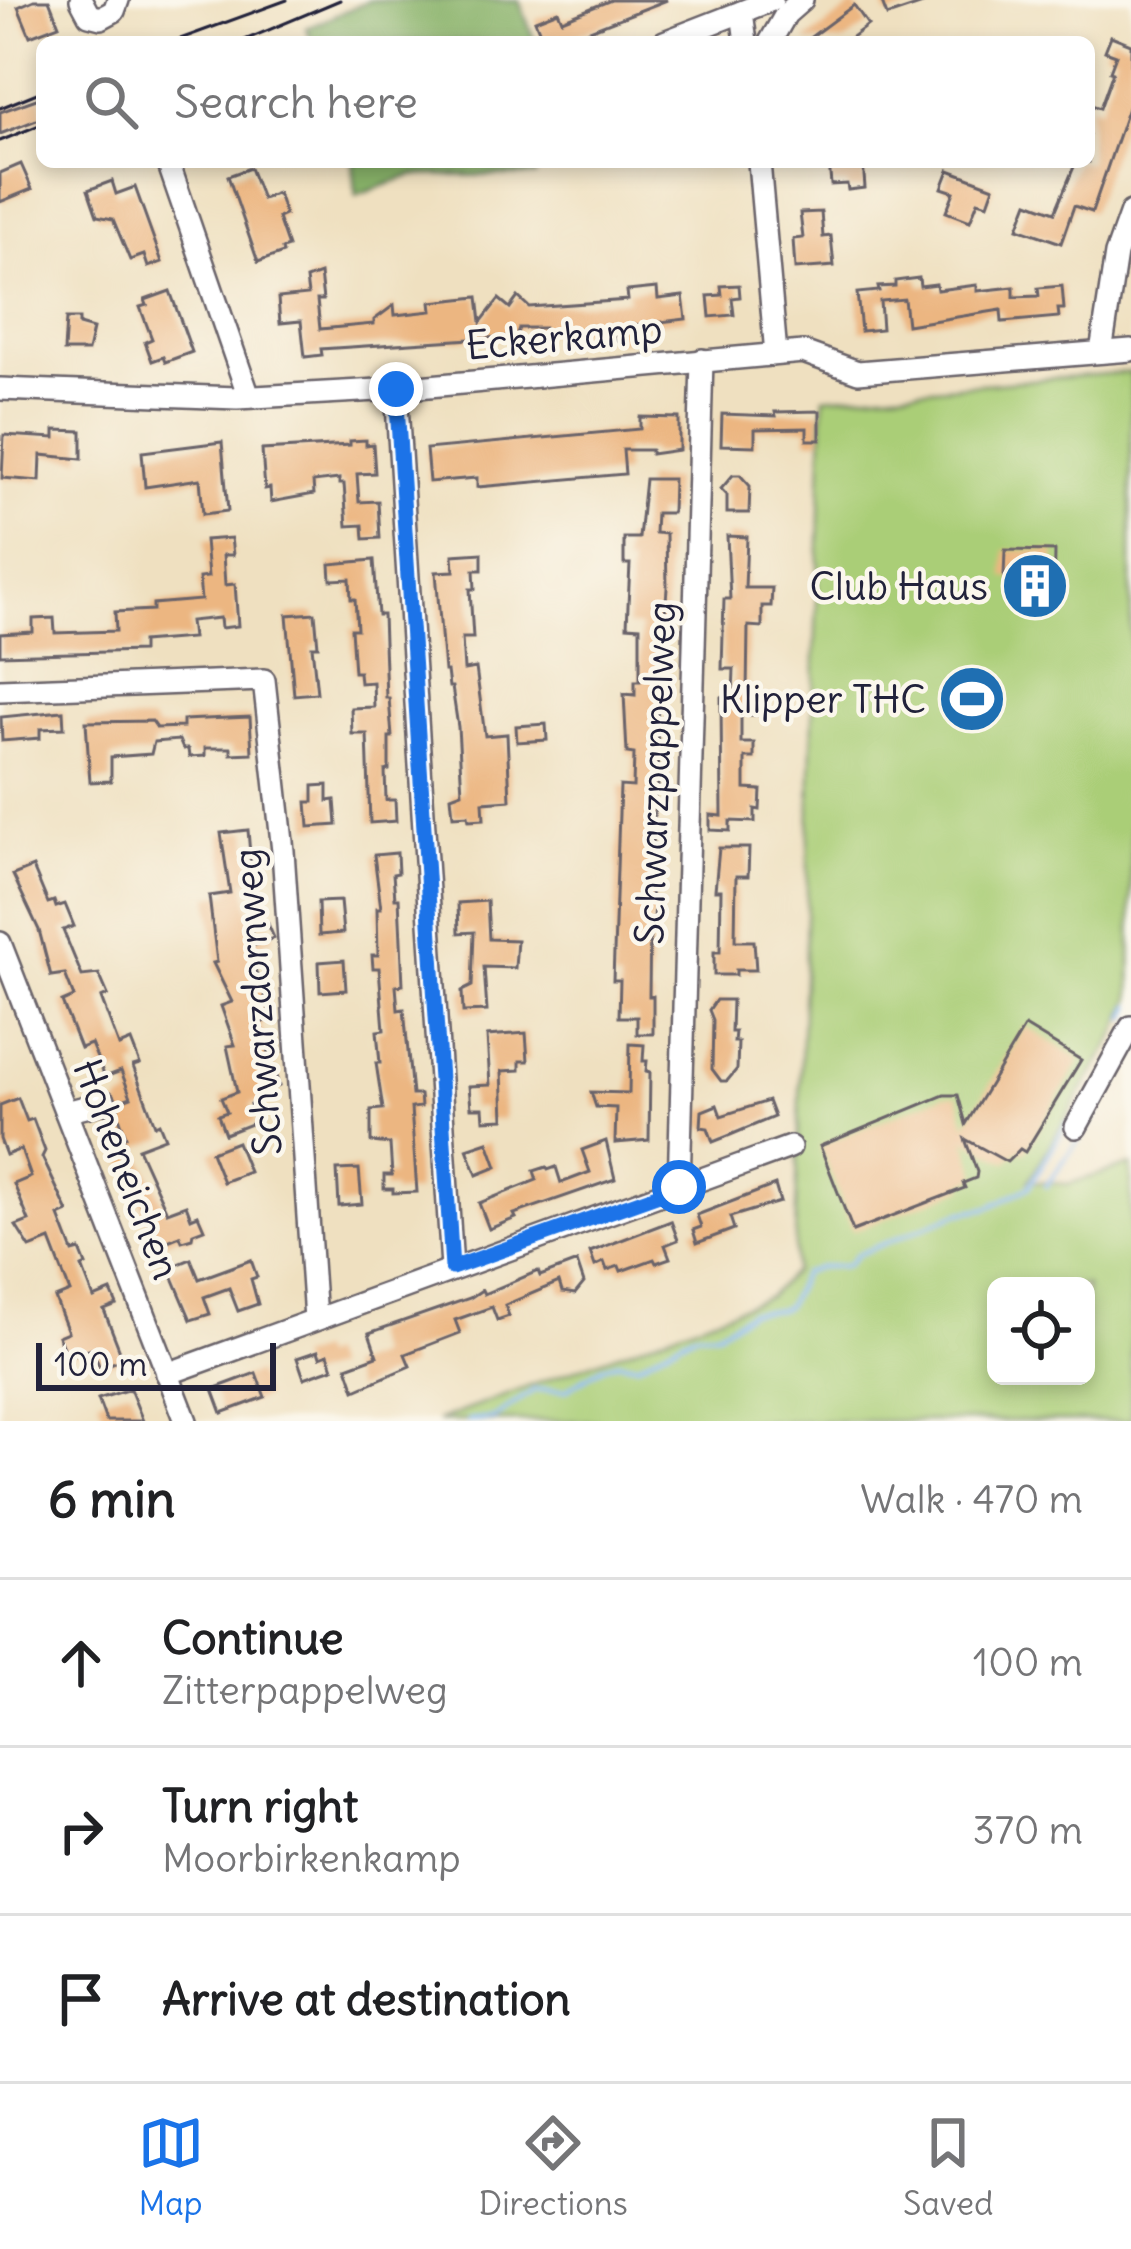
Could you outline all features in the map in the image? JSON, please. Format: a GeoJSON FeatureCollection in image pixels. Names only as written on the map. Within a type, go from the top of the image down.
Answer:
{"type":"FeatureCollection","features":[{"type":"Feature","properties":{"kind":"street"},"geometry":{"type":"LineString","coordinates":[[81,0],[89,15],[100,18],[110,15],[120,1]]}},
{"type":"Feature","properties":{"kind":"street"},"geometry":{"type":"LineString","coordinates":[[680,36],[772,0]]}},
{"type":"Feature","properties":{"kind":"street"},"geometry":{"type":"LineString","coordinates":[[773,36],[786,14],[802,0]]}},
{"type":"Feature","properties":{"kind":"street"},"geometry":{"type":"LineString","coordinates":[[742,12],[745,36]]}},
{"type":"Feature","properties":{"kind":"street"},"geometry":{"type":"LineString","coordinates":[[170,168],[249,397]]}},
{"type":"Feature","properties":{"kind":"street"},"geometry":{"type":"LineString","coordinates":[[760,168],[776,354]]}},
{"type":"Feature","properties":{"kind":"street"},"geometry":{"type":"LineString","coordinates":[[1101,352],[1116,254],[1131,212]]}},
{"type":"Feature","properties":{"kind":"street","name":"Eckerkamp"},"geometry":{"type":"LineString","coordinates":[[0,389],[249,397],[396,389],[803,352],[858,372],[1131,350]]}},
{"type":"Feature","properties":{"kind":"street","name":"Schwarzpappelweg"},"geometry":{"type":"LineString","coordinates":[[679,1187],[702,360]]}},
{"type":"Feature","properties":{"kind":"street"},"geometry":{"type":"LineString","coordinates":[[396,389],[452,1268]]}},
{"type":"Feature","properties":{"kind":"street","name":"Schwarzdornweg"},"geometry":{"type":"LineString","coordinates":[[0,690],[265,680],[283,851],[315,1319]]}},
{"type":"Feature","properties":{"kind":"street","name":"Hoheneichen"},"geometry":{"type":"LineString","coordinates":[[0,943],[186,1421]]}},
{"type":"Feature","properties":{"kind":"street"},"geometry":{"type":"LineString","coordinates":[[1076,1127],[1131,1027]]}},
{"type":"Feature","properties":{"kind":"street"},"geometry":{"type":"LineString","coordinates":[[66,1112],[106,1102]]}},
{"type":"Feature","properties":{"kind":"street"},"geometry":{"type":"LineString","coordinates":[[167,1374],[790,1147]]}},
{"type":"Feature","properties":{"kind":"green space"},"geometry":{"type":"Polygon","coordinates":[[[370,0],[519,0],[533,36],[310,36],[307,28],[370,0]]]}},
{"type":"Feature","properties":{"kind":"green space"},"geometry":{"type":"Polygon","coordinates":[[[354,168],[536,168],[535,176],[413,175],[356,196],[354,168]]]}},
{"type":"Feature","properties":{"kind":"green space","name":"Klipper THC"},"geometry":{"type":"Polygon","coordinates":[[[1131,372],[1131,1000],[1116,1034],[1029,1181],[1068,1184],[1131,1165],[1131,1421],[437,1421],[768,1297],[794,1271],[824,397],[1131,372]]]}},
{"type":"Feature","properties":{"kind":"building"},"geometry":{"type":"Polygon","coordinates":[[[49,0],[59,25],[30,36],[18,7],[49,0]]]}},
{"type":"Feature","properties":{"kind":"building"},"geometry":{"type":"Polygon","coordinates":[[[611,0],[667,0],[574,36],[542,36],[535,20],[558,11],[562,20],[611,0]]]}},
{"type":"Feature","properties":{"kind":"building"},"geometry":{"type":"Polygon","coordinates":[[[881,0],[932,0],[932,1],[887,16],[881,0]]]}},
{"type":"Feature","properties":{"kind":"building"},"geometry":{"type":"Polygon","coordinates":[[[854,5],[868,25],[853,36],[812,36],[854,5]]]}},
{"type":"Feature","properties":{"kind":"building"},"geometry":{"type":"Polygon","coordinates":[[[1111,36],[1131,44],[1131,99],[1092,212],[1074,206],[1061,243],[1018,228],[1028,202],[1055,212],[1073,168],[1095,168],[1095,106],[1100,108],[1116,55],[1105,51],[1111,36]]]}},
{"type":"Feature","properties":{"kind":"building"},"geometry":{"type":"Polygon","coordinates":[[[36,99],[36,120],[0,134],[0,112],[36,99]]]}},
{"type":"Feature","properties":{"kind":"building"},"geometry":{"type":"Polygon","coordinates":[[[21,164],[32,189],[0,202],[0,173],[21,164]]]}},
{"type":"Feature","properties":{"kind":"building"},"geometry":{"type":"Polygon","coordinates":[[[250,168],[262,199],[278,193],[285,215],[278,218],[288,247],[258,262],[228,176],[250,168]]]}},
{"type":"Feature","properties":{"kind":"building"},"geometry":{"type":"Polygon","coordinates":[[[830,168],[863,168],[865,188],[831,185],[830,168]]]}},
{"type":"Feature","properties":{"kind":"building"},"geometry":{"type":"Polygon","coordinates":[[[949,170],[994,187],[988,204],[978,201],[970,221],[946,212],[954,192],[942,188],[949,170]]]}},
{"type":"Feature","properties":{"kind":"building"},"geometry":{"type":"Polygon","coordinates":[[[112,181],[116,194],[135,187],[162,262],[148,267],[144,255],[130,260],[113,219],[97,216],[88,190],[112,181]]]}},
{"type":"Feature","properties":{"kind":"building"},"geometry":{"type":"Polygon","coordinates":[[[821,212],[823,237],[831,236],[834,266],[795,269],[793,239],[803,238],[800,213],[821,212]]]}},
{"type":"Feature","properties":{"kind":"building"},"geometry":{"type":"Polygon","coordinates":[[[320,274],[320,329],[374,324],[394,305],[395,315],[432,311],[431,302],[478,297],[481,322],[499,299],[510,308],[518,297],[529,307],[628,300],[627,291],[657,288],[658,299],[683,296],[686,319],[626,326],[627,340],[615,341],[613,326],[545,333],[544,328],[519,328],[516,336],[321,349],[322,355],[305,357],[301,321],[280,323],[278,298],[308,295],[306,279],[320,274]]]}},
{"type":"Feature","properties":{"kind":"building"},"geometry":{"type":"Polygon","coordinates":[[[919,278],[920,286],[936,284],[937,290],[1014,287],[1014,297],[1039,296],[1038,288],[1062,286],[1064,309],[1058,309],[1059,317],[1002,322],[1001,310],[907,325],[904,299],[880,301],[882,329],[861,331],[857,293],[919,278]]]}},
{"type":"Feature","properties":{"kind":"building"},"geometry":{"type":"Polygon","coordinates":[[[739,285],[740,297],[732,298],[734,315],[710,317],[708,296],[722,295],[721,286],[739,285]]]}},
{"type":"Feature","properties":{"kind":"building"},"geometry":{"type":"Polygon","coordinates":[[[170,291],[192,352],[165,362],[163,357],[152,361],[145,342],[152,339],[140,307],[147,305],[145,300],[170,291]]]}},
{"type":"Feature","properties":{"kind":"building"},"geometry":{"type":"Polygon","coordinates":[[[66,319],[79,319],[79,325],[93,329],[88,351],[64,351],[66,319]]]}},
{"type":"Feature","properties":{"kind":"building"},"geometry":{"type":"Polygon","coordinates":[[[820,411],[820,440],[807,440],[807,428],[755,429],[755,446],[721,445],[722,414],[776,416],[775,412],[820,411]]]}},
{"type":"Feature","properties":{"kind":"building"},"geometry":{"type":"Polygon","coordinates":[[[640,417],[679,418],[679,450],[651,454],[651,450],[623,450],[625,474],[477,487],[477,478],[429,482],[426,449],[640,429],[640,417]]]}},
{"type":"Feature","properties":{"kind":"building"},"geometry":{"type":"Polygon","coordinates":[[[55,430],[82,431],[82,459],[41,455],[40,481],[2,478],[4,435],[55,438],[55,430]]]}},
{"type":"Feature","properties":{"kind":"building"},"geometry":{"type":"Polygon","coordinates":[[[366,440],[366,445],[373,444],[375,473],[357,474],[359,502],[378,501],[380,538],[364,539],[363,525],[347,526],[344,484],[339,479],[313,482],[314,494],[271,502],[270,488],[265,489],[262,450],[366,440]]]}},
{"type":"Feature","properties":{"kind":"building"},"geometry":{"type":"Polygon","coordinates":[[[222,442],[228,511],[203,514],[200,479],[145,487],[142,452],[222,442]]]}},
{"type":"Feature","properties":{"kind":"building"},"geometry":{"type":"Polygon","coordinates":[[[733,475],[740,475],[750,486],[749,513],[727,513],[727,495],[721,489],[733,475]]]}},
{"type":"Feature","properties":{"kind":"building"},"geometry":{"type":"Polygon","coordinates":[[[645,479],[673,479],[672,513],[656,513],[655,533],[666,534],[667,588],[661,670],[657,672],[658,791],[649,996],[653,996],[653,1034],[637,1034],[637,1017],[619,1017],[620,980],[613,980],[620,786],[633,787],[634,754],[627,753],[624,694],[635,695],[635,681],[640,681],[640,627],[627,626],[630,564],[624,564],[624,538],[639,538],[645,479]]]}},
{"type":"Feature","properties":{"kind":"building"},"geometry":{"type":"Polygon","coordinates":[[[727,536],[747,537],[745,588],[772,588],[771,606],[762,606],[762,627],[748,626],[747,693],[749,698],[759,698],[759,715],[741,715],[741,743],[754,743],[754,758],[745,758],[745,789],[761,790],[760,810],[755,809],[755,822],[730,821],[730,831],[710,830],[710,815],[722,816],[721,697],[733,693],[734,669],[722,669],[724,599],[730,599],[727,536]]]}},
{"type":"Feature","properties":{"kind":"building"},"geometry":{"type":"Polygon","coordinates":[[[231,538],[233,555],[223,555],[225,585],[235,584],[238,626],[221,628],[220,618],[190,621],[192,638],[142,642],[142,651],[0,655],[0,634],[33,632],[33,619],[54,618],[55,633],[116,631],[115,612],[201,600],[199,578],[208,577],[205,540],[231,538]]]}},
{"type":"Feature","properties":{"kind":"building","name":"Club Haus"},"geometry":{"type":"Polygon","coordinates":[[[1005,550],[1055,551],[1054,607],[1037,607],[1037,595],[1015,594],[1016,577],[1004,577],[1005,550]]]}},
{"type":"Feature","properties":{"kind":"building"},"geometry":{"type":"Polygon","coordinates":[[[482,553],[482,570],[474,570],[475,589],[470,589],[473,638],[462,638],[464,670],[476,668],[485,736],[507,734],[510,800],[483,802],[484,819],[469,820],[468,815],[453,816],[451,796],[462,792],[458,727],[452,687],[444,671],[436,572],[454,571],[453,555],[482,553]]]}},
{"type":"Feature","properties":{"kind":"building"},"geometry":{"type":"Polygon","coordinates":[[[374,560],[392,737],[389,770],[385,771],[386,800],[395,800],[396,821],[370,823],[367,734],[352,734],[351,708],[374,707],[373,682],[360,683],[359,672],[354,672],[355,599],[351,599],[350,579],[331,580],[330,564],[374,560]]]}},
{"type":"Feature","properties":{"kind":"building"},"geometry":{"type":"Polygon","coordinates":[[[315,613],[318,646],[312,646],[317,693],[294,695],[287,615],[315,613]]]}},
{"type":"Feature","properties":{"kind":"building"},"geometry":{"type":"Polygon","coordinates":[[[63,711],[64,728],[40,729],[40,738],[2,741],[1,717],[63,711]]]}},
{"type":"Feature","properties":{"kind":"building"},"geometry":{"type":"Polygon","coordinates":[[[250,717],[252,753],[205,748],[205,756],[189,757],[179,740],[154,742],[151,754],[111,757],[111,781],[90,782],[86,722],[152,721],[157,728],[183,727],[183,720],[250,717]]]}},
{"type":"Feature","properties":{"kind":"building"},"geometry":{"type":"Polygon","coordinates":[[[546,724],[547,740],[517,742],[516,726],[546,724]]]}},
{"type":"Feature","properties":{"kind":"building"},"geometry":{"type":"Polygon","coordinates":[[[328,785],[337,825],[309,827],[307,802],[313,802],[313,786],[328,785]]]}},
{"type":"Feature","properties":{"kind":"building"},"geometry":{"type":"Polygon","coordinates":[[[248,830],[252,879],[245,879],[252,930],[268,924],[274,938],[247,948],[271,1019],[260,1023],[279,1086],[261,1093],[263,1100],[250,1105],[256,1122],[225,1134],[218,1115],[227,1112],[221,1098],[237,1092],[227,1046],[235,1045],[221,1006],[232,1002],[213,963],[217,962],[209,896],[230,893],[221,833],[248,830]]]}},
{"type":"Feature","properties":{"kind":"building"},"geometry":{"type":"Polygon","coordinates":[[[719,848],[749,848],[748,876],[736,876],[735,941],[754,941],[756,970],[736,970],[736,975],[714,975],[714,952],[720,952],[721,890],[715,890],[719,848]]]}},
{"type":"Feature","properties":{"kind":"building"},"geometry":{"type":"Polygon","coordinates":[[[397,853],[398,873],[393,874],[395,898],[399,898],[403,985],[396,986],[398,1010],[404,1009],[412,1095],[420,1095],[421,1107],[411,1108],[417,1192],[393,1193],[393,1189],[384,1189],[384,1175],[392,1175],[390,1144],[371,1142],[371,1110],[383,1109],[376,1063],[380,1063],[377,1031],[384,1030],[379,968],[373,968],[372,955],[378,955],[377,908],[381,908],[374,855],[397,853]]]}},
{"type":"Feature","properties":{"kind":"building"},"geometry":{"type":"Polygon","coordinates":[[[33,867],[48,903],[65,904],[74,926],[63,930],[82,976],[99,974],[108,995],[101,998],[119,1046],[131,1041],[140,1064],[133,1066],[155,1125],[159,1123],[165,1138],[138,1148],[167,1212],[186,1205],[191,1218],[198,1215],[204,1229],[192,1238],[182,1241],[180,1236],[158,1245],[118,1148],[126,1145],[126,1136],[117,1111],[120,1101],[131,1097],[121,1071],[105,1077],[91,1044],[80,1048],[62,1002],[74,997],[65,974],[51,976],[39,930],[13,875],[33,867]]]}},
{"type":"Feature","properties":{"kind":"building"},"geometry":{"type":"Polygon","coordinates":[[[340,901],[343,933],[319,935],[318,902],[340,901]]]}},
{"type":"Feature","properties":{"kind":"building"},"geometry":{"type":"Polygon","coordinates":[[[487,901],[489,939],[517,940],[515,968],[484,967],[487,1011],[463,1012],[462,991],[472,986],[474,932],[459,933],[458,903],[487,901]]]}},
{"type":"Feature","properties":{"kind":"building"},"geometry":{"type":"Polygon","coordinates":[[[344,960],[346,990],[320,992],[319,962],[344,960]]]}},
{"type":"Feature","properties":{"kind":"building"},"geometry":{"type":"Polygon","coordinates":[[[716,1000],[732,1000],[731,1032],[738,1042],[737,1069],[727,1081],[721,1081],[712,1069],[709,1010],[716,1000]]]}},
{"type":"Feature","properties":{"kind":"building"},"geometry":{"type":"Polygon","coordinates":[[[1025,1026],[1081,1060],[1025,1152],[1020,1149],[1007,1162],[965,1139],[977,1172],[976,1178],[963,1183],[965,1188],[853,1231],[820,1146],[944,1095],[958,1095],[966,1124],[1025,1026]]]}},
{"type":"Feature","properties":{"kind":"building"},"geometry":{"type":"Polygon","coordinates":[[[526,1033],[528,1061],[520,1061],[520,1070],[502,1071],[504,1119],[484,1120],[483,1108],[471,1108],[469,1086],[490,1085],[487,1036],[526,1033]]]}},
{"type":"Feature","properties":{"kind":"building"},"geometry":{"type":"Polygon","coordinates":[[[630,1044],[644,1045],[643,1061],[650,1072],[649,1140],[615,1143],[616,1108],[596,1107],[591,1092],[629,1093],[630,1044]]]}},
{"type":"Feature","properties":{"kind":"building"},"geometry":{"type":"Polygon","coordinates":[[[18,1098],[27,1121],[33,1119],[45,1151],[42,1157],[68,1212],[59,1216],[73,1252],[80,1250],[94,1298],[111,1291],[117,1305],[104,1310],[123,1359],[100,1368],[92,1348],[67,1357],[58,1336],[68,1332],[55,1298],[70,1292],[50,1240],[30,1248],[16,1226],[29,1221],[14,1184],[31,1177],[21,1149],[6,1155],[0,1139],[0,1105],[18,1098]]]}},
{"type":"Feature","properties":{"kind":"building"},"geometry":{"type":"Polygon","coordinates":[[[768,1101],[774,1117],[713,1142],[708,1128],[701,1127],[702,1111],[717,1105],[721,1116],[768,1101]]]}},
{"type":"Feature","properties":{"kind":"building"},"geometry":{"type":"Polygon","coordinates":[[[606,1141],[615,1179],[514,1214],[516,1218],[489,1229],[479,1203],[537,1180],[534,1171],[546,1167],[556,1167],[561,1183],[590,1172],[582,1150],[606,1141]]]}},
{"type":"Feature","properties":{"kind":"building"},"geometry":{"type":"Polygon","coordinates":[[[237,1142],[249,1172],[223,1182],[211,1152],[237,1142]]]}},
{"type":"Feature","properties":{"kind":"building"},"geometry":{"type":"Polygon","coordinates":[[[488,1142],[497,1167],[477,1175],[467,1149],[488,1142]]]}},
{"type":"Feature","properties":{"kind":"building"},"geometry":{"type":"Polygon","coordinates":[[[359,1169],[362,1204],[339,1206],[337,1170],[359,1169]]]}},
{"type":"Feature","properties":{"kind":"building"},"geometry":{"type":"Polygon","coordinates":[[[775,1185],[780,1202],[730,1217],[734,1229],[697,1243],[693,1230],[701,1227],[697,1215],[775,1185]]]}},
{"type":"Feature","properties":{"kind":"building"},"geometry":{"type":"Polygon","coordinates":[[[671,1221],[678,1240],[665,1245],[670,1258],[621,1271],[619,1266],[607,1270],[604,1262],[595,1266],[590,1252],[671,1221]]]}},
{"type":"Feature","properties":{"kind":"building"},"geometry":{"type":"Polygon","coordinates":[[[191,1259],[199,1279],[251,1260],[258,1304],[238,1311],[229,1288],[204,1297],[210,1314],[191,1320],[169,1268],[191,1259]]]}},
{"type":"Feature","properties":{"kind":"building"},"geometry":{"type":"Polygon","coordinates":[[[577,1262],[584,1283],[575,1294],[562,1292],[559,1282],[505,1305],[509,1316],[497,1320],[492,1307],[455,1320],[460,1333],[405,1354],[410,1366],[355,1390],[347,1367],[377,1356],[369,1333],[482,1290],[484,1294],[538,1271],[540,1276],[577,1262]]]}},
{"type":"Feature","properties":{"kind":"building"},"geometry":{"type":"Polygon","coordinates":[[[318,1351],[320,1357],[328,1354],[333,1368],[304,1378],[297,1358],[318,1351]]]}},
{"type":"Feature","properties":{"kind":"building"},"geometry":{"type":"Polygon","coordinates":[[[256,1373],[265,1397],[222,1413],[213,1389],[256,1373]]]}},
{"type":"Feature","properties":{"kind":"building"},"geometry":{"type":"Polygon","coordinates":[[[130,1389],[143,1421],[106,1421],[98,1399],[130,1389]]]}},
{"type":"Feature","properties":{"kind":"waterway"},"geometry":{"type":"LineString","coordinates":[[1126,1019],[1131,1006]]}},
{"type":"Feature","properties":{"kind":"waterway"},"geometry":{"type":"LineString","coordinates":[[1108,1094],[1126,1058]]}},
{"type":"Feature","properties":{"kind":"waterway"},"geometry":{"type":"LineString","coordinates":[[1046,1186],[1100,1110]]}},
{"type":"Feature","properties":{"kind":"waterway"},"geometry":{"type":"LineString","coordinates":[[469,1421],[494,1418],[534,1390],[566,1390],[604,1366],[638,1364],[696,1332],[717,1332],[750,1312],[779,1310],[787,1306],[803,1273],[846,1266],[856,1255],[959,1213],[988,1208],[1029,1187],[1067,1123]]}},
{"type":"Feature","properties":{"kind":"tram line"},"geometry":{"type":"LineString","coordinates":[[188,36],[287,0]]}},
{"type":"Feature","properties":{"kind":"tram line"},"geometry":{"type":"LineString","coordinates":[[254,36],[340,0]]}},
{"type":"Feature","properties":{"kind":"tram line"},"geometry":{"type":"LineString","coordinates":[[0,108],[36,93]]}},
{"type":"Feature","properties":{"kind":"tram line"},"geometry":{"type":"LineString","coordinates":[[0,141],[36,126]]}},
{"type":"Feature","properties":{"kind":"place","name":"Club Haus"},"geometry":{"type":"Point","coordinates":[1035,586]}},
{"type":"Feature","properties":{"kind":"place","name":"Klipper THC"},"geometry":{"type":"Point","coordinates":[972,699]}},
{"type":"Feature","properties":{"kind":"route"},"geometry":{"type":"LineString","coordinates":[[396,389],[452,1268],[679,1187]]}}]}
